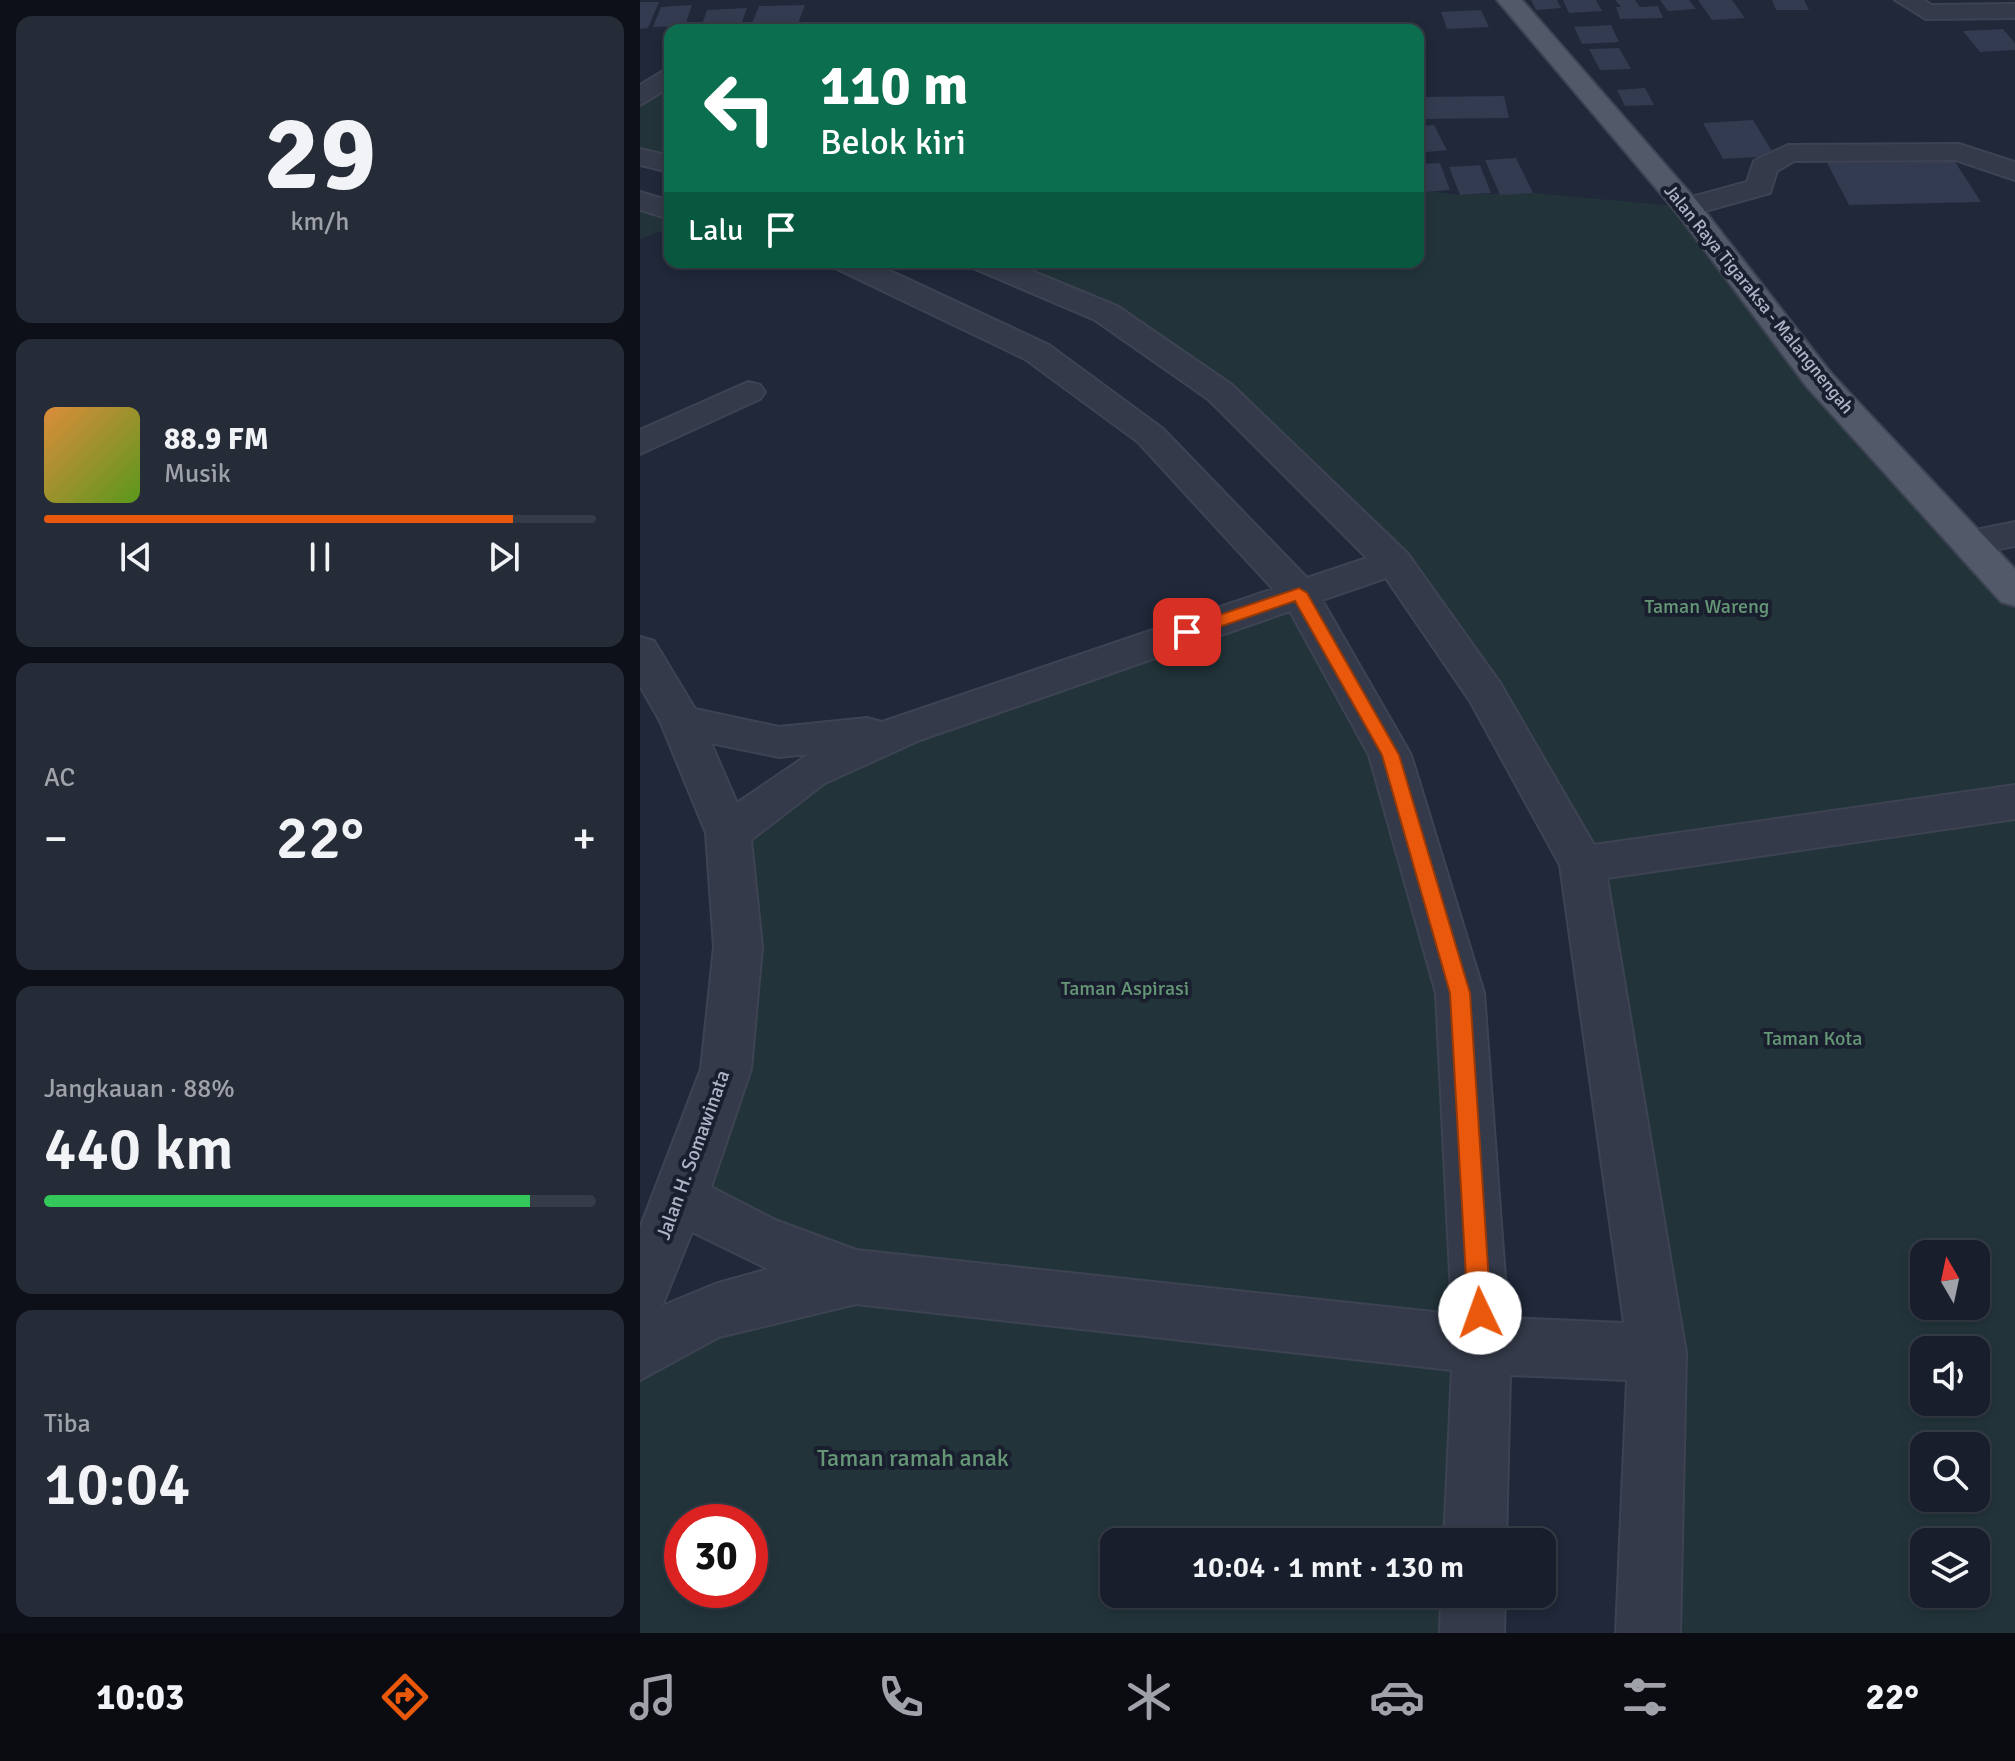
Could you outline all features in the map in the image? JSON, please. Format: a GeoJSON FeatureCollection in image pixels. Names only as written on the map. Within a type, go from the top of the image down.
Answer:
{"type":"FeatureCollection","features":[{"type":"Feature","properties":{"kind":"main road","name":"Jalan Raya Tigaraksa - Malangnengah"},"geometry":{"type":"LineString","coordinates":[[1509,0],[1687,207],[1819,380],[2015,593]]}},
{"type":"Feature","properties":{"kind":"street"},"geometry":{"type":"LineString","coordinates":[[1907,0],[1926,12],[2015,11]]}},
{"type":"Feature","properties":{"kind":"street"},"geometry":{"type":"LineString","coordinates":[[640,97],[664,79]]}},
{"type":"Feature","properties":{"kind":"street"},"geometry":{"type":"LineString","coordinates":[[1687,207],[1760,187],[1764,167],[1788,153],[1959,152],[2015,172]]}},
{"type":"Feature","properties":{"kind":"street"},"geometry":{"type":"LineString","coordinates":[[640,157],[664,163]]}},
{"type":"Feature","properties":{"kind":"street"},"geometry":{"type":"LineString","coordinates":[[640,201],[664,208]]}},
{"type":"Feature","properties":{"kind":"street"},"geometry":{"type":"LineString","coordinates":[[859,268],[1037,352],[1150,435],[1299,593],[1390,755],[1460,993],[1482,1345],[1475,1528]]}},
{"type":"Feature","properties":{"kind":"street"},"geometry":{"type":"LineString","coordinates":[[998,268],[1106,313],[1220,392],[1394,562],[1486,693],[1582,864],[1657,1353],[1648,1633]]}},
{"type":"Feature","properties":{"kind":"street"},"geometry":{"type":"LineString","coordinates":[[640,443],[748,392]]}},
{"type":"Feature","properties":{"kind":"street"},"geometry":{"type":"LineString","coordinates":[[1969,543],[2015,534]]}},
{"type":"Feature","properties":{"kind":"street"},"geometry":{"type":"LineString","coordinates":[[728,833],[810,772],[905,729],[1394,562]]}},
{"type":"Feature","properties":{"kind":"street","name":"Jalan H. Somawinata"},"geometry":{"type":"LineString","coordinates":[[640,651],[681,721],[728,833],[738,947],[726,1069],[680,1198],[640,1292]]}},
{"type":"Feature","properties":{"kind":"street"},"geometry":{"type":"LineString","coordinates":[[681,721],[779,742],[905,729]]}},
{"type":"Feature","properties":{"kind":"street"},"geometry":{"type":"LineString","coordinates":[[1582,864],[2015,802]]}},
{"type":"Feature","properties":{"kind":"street"},"geometry":{"type":"LineString","coordinates":[[680,1198],[758,1239],[856,1277],[1482,1345],[1657,1353]]}},
{"type":"Feature","properties":{"kind":"street"},"geometry":{"type":"LineString","coordinates":[[640,1352],[661,1335],[747,1301],[856,1277]]}},
{"type":"Feature","properties":{"kind":"street"},"geometry":{"type":"LineString","coordinates":[[1472,1633],[1473,1608]]}},
{"type":"Feature","properties":{"kind":"green space"},"geometry":{"type":"Polygon","coordinates":[[[664,88],[664,163],[640,157],[640,106],[664,88]]]}},
{"type":"Feature","properties":{"kind":"green space"},"geometry":{"type":"Polygon","coordinates":[[[1424,191],[1460,195],[1533,193],[1687,207],[2015,594],[2015,1633],[1648,1633],[1657,1353],[1582,864],[1394,562],[1220,392],[1106,313],[998,268],[1424,268],[1424,191]]]}},
{"type":"Feature","properties":{"kind":"green space"},"geometry":{"type":"Polygon","coordinates":[[[640,201],[664,208],[664,230],[640,239],[640,201]]]}},
{"type":"Feature","properties":{"kind":"green space","name":"Taman Aspirasi"},"geometry":{"type":"Polygon","coordinates":[[[1299,593],[1390,755],[1460,993],[1475,1528],[1100,1528],[1100,1608],[1473,1608],[1472,1633],[640,1633],[640,1352],[854,1277],[680,1198],[722,1079],[728,833],[810,772],[1299,593]]]}},
{"type":"Feature","properties":{"kind":"building"},"geometry":{"type":"Polygon","coordinates":[[[1531,0],[1557,0],[1561,8],[1536,10],[1531,0]]]}},
{"type":"Feature","properties":{"kind":"building"},"geometry":{"type":"Polygon","coordinates":[[[1563,0],[1596,0],[1602,11],[1569,13],[1563,0]]]}},
{"type":"Feature","properties":{"kind":"building"},"geometry":{"type":"Polygon","coordinates":[[[1615,0],[1635,0],[1640,7],[1658,6],[1663,18],[1620,19],[1616,7],[1621,7],[1615,0]]]}},
{"type":"Feature","properties":{"kind":"building"},"geometry":{"type":"Polygon","coordinates":[[[1660,0],[1689,0],[1696,9],[1668,11],[1660,0]]]}},
{"type":"Feature","properties":{"kind":"building"},"geometry":{"type":"Polygon","coordinates":[[[1698,0],[1732,0],[1745,18],[1712,20],[1698,0]]]}},
{"type":"Feature","properties":{"kind":"building"},"geometry":{"type":"Polygon","coordinates":[[[1772,0],[1804,0],[1809,10],[1776,10],[1772,0]]]}},
{"type":"Feature","properties":{"kind":"building"},"geometry":{"type":"Polygon","coordinates":[[[640,2],[659,2],[648,28],[640,29],[640,2]]]}},
{"type":"Feature","properties":{"kind":"building"},"geometry":{"type":"Polygon","coordinates":[[[692,5],[686,24],[653,27],[661,7],[692,5]]]}},
{"type":"Feature","properties":{"kind":"building"},"geometry":{"type":"Polygon","coordinates":[[[805,5],[798,24],[752,24],[759,6],[805,5]]]}},
{"type":"Feature","properties":{"kind":"building"},"geometry":{"type":"Polygon","coordinates":[[[747,8],[741,24],[702,24],[707,10],[747,8]]]}},
{"type":"Feature","properties":{"kind":"building"},"geometry":{"type":"Polygon","coordinates":[[[1481,10],[1489,27],[1447,29],[1441,12],[1481,10]]]}},
{"type":"Feature","properties":{"kind":"building"},"geometry":{"type":"Polygon","coordinates":[[[1611,25],[1619,42],[1582,44],[1574,27],[1611,25]]]}},
{"type":"Feature","properties":{"kind":"building"},"geometry":{"type":"Polygon","coordinates":[[[2003,29],[2015,43],[2015,50],[1980,52],[1963,31],[2003,29]]]}},
{"type":"Feature","properties":{"kind":"building"},"geometry":{"type":"Polygon","coordinates":[[[1619,48],[1631,69],[1600,70],[1589,49],[1619,48]]]}},
{"type":"Feature","properties":{"kind":"building"},"geometry":{"type":"Polygon","coordinates":[[[1645,88],[1654,105],[1625,106],[1617,90],[1645,88]]]}},
{"type":"Feature","properties":{"kind":"building"},"geometry":{"type":"Polygon","coordinates":[[[1504,96],[1509,118],[1424,119],[1424,97],[1504,96]]]}},
{"type":"Feature","properties":{"kind":"building"},"geometry":{"type":"Polygon","coordinates":[[[1753,120],[1775,156],[1723,159],[1703,123],[1753,120]]]}},
{"type":"Feature","properties":{"kind":"building"},"geometry":{"type":"Polygon","coordinates":[[[1434,125],[1447,150],[1424,152],[1424,126],[1434,125]]]}},
{"type":"Feature","properties":{"kind":"building"},"geometry":{"type":"Polygon","coordinates":[[[1952,157],[1981,202],[1849,205],[1825,159],[1952,157]]]}},
{"type":"Feature","properties":{"kind":"building"},"geometry":{"type":"Polygon","coordinates":[[[1516,158],[1533,193],[1500,195],[1485,160],[1516,158]]]}},
{"type":"Feature","properties":{"kind":"building"},"geometry":{"type":"Polygon","coordinates":[[[1440,163],[1450,190],[1426,192],[1424,164],[1440,163]]]}},
{"type":"Feature","properties":{"kind":"building"},"geometry":{"type":"Polygon","coordinates":[[[1480,165],[1491,193],[1460,195],[1449,167],[1480,165]]]}},
{"type":"Feature","properties":{"kind":"route"},"geometry":{"type":"LineString","coordinates":[[1187,632],[1299,593],[1390,755],[1460,993],[1480,1313]]}},
{"type":"Feature","properties":{"kind":"park label","name":"Taman Wareng"},"geometry":{"type":"Point","coordinates":[1707,606]}},
{"type":"Feature","properties":{"kind":"park label","name":"Taman Kota"},"geometry":{"type":"Point","coordinates":[1813,1038]}},
{"type":"Feature","properties":{"kind":"park label","name":"Taman ramah anak"},"geometry":{"type":"Point","coordinates":[913,1458]}}]}
